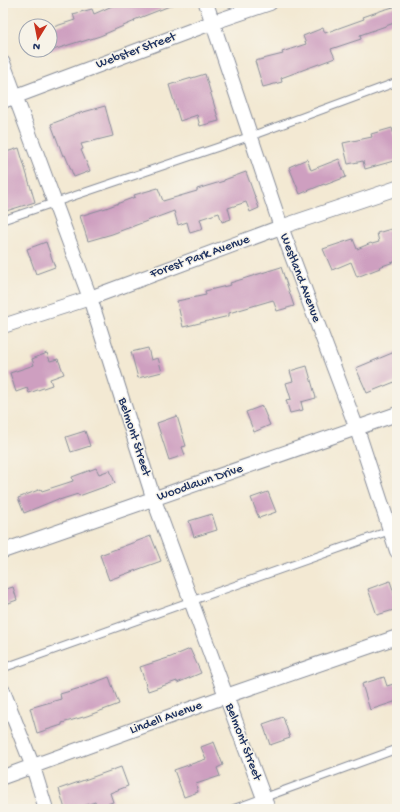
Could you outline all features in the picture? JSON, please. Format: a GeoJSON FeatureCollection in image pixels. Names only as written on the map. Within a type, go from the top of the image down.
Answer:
{"type":"FeatureCollection","features":[{"type":"Feature","properties":{"kind":"street","name":"Westland Avenue"},"geometry":{"type":"LineString","coordinates":[[206,3],[214,22],[281,227],[394,529],[397,551]]}},
{"type":"Feature","properties":{"kind":"street","name":"Webster Street"},"geometry":{"type":"LineString","coordinates":[[9,98],[214,22],[270,3]]}},
{"type":"Feature","properties":{"kind":"street","name":"Belmont Street"},"geometry":{"type":"LineString","coordinates":[[3,63],[9,98],[54,202],[90,298],[154,500],[266,804]]}},
{"type":"Feature","properties":{"kind":"street","name":"Forest Park Avenue"},"geometry":{"type":"LineString","coordinates":[[3,326],[90,298],[281,227],[397,188]]}},
{"type":"Feature","properties":{"kind":"street","name":"Woodlawn Drive"},"geometry":{"type":"LineString","coordinates":[[3,551],[154,500],[397,414]]}},
{"type":"Feature","properties":{"kind":"street","name":"Lindell Avenue"},"geometry":{"type":"LineString","coordinates":[[3,777],[226,696],[397,637]]}},
{"type":"Feature","properties":{"kind":"street"},"geometry":{"type":"LineString","coordinates":[[3,691],[33,767],[46,809]]}},
{"type":"Feature","properties":{"kind":"lane"},"geometry":{"type":"LineString","coordinates":[[3,220],[251,136],[397,82]]}},
{"type":"Feature","properties":{"kind":"lane"},"geometry":{"type":"LineString","coordinates":[[3,668],[394,529]]}},
{"type":"Feature","properties":{"kind":"lane"},"geometry":{"type":"LineString","coordinates":[[233,809],[266,804],[397,749]]}},
{"type":"Feature","properties":{"kind":"building"},"geometry":{"type":"Polygon","coordinates":[[[119,3],[175,4],[134,20],[135,21],[100,36],[58,48],[58,25],[75,20],[73,14],[92,9],[94,14],[119,3]]]}},
{"type":"Feature","properties":{"kind":"building"},"geometry":{"type":"Polygon","coordinates":[[[397,6],[397,22],[360,35],[361,39],[331,49],[335,58],[281,78],[282,82],[263,87],[255,61],[283,54],[282,52],[306,44],[303,36],[323,28],[325,33],[364,19],[363,17],[397,6]]]}},
{"type":"Feature","properties":{"kind":"building"},"geometry":{"type":"Polygon","coordinates":[[[205,74],[219,121],[200,126],[197,115],[180,121],[169,85],[205,74]]]}},
{"type":"Feature","properties":{"kind":"building"},"geometry":{"type":"Polygon","coordinates":[[[105,106],[113,136],[81,144],[83,149],[81,150],[90,171],[74,177],[65,155],[63,156],[51,124],[80,113],[105,106]]]}},
{"type":"Feature","properties":{"kind":"building"},"geometry":{"type":"Polygon","coordinates":[[[392,128],[397,146],[397,160],[365,169],[363,161],[348,164],[343,143],[372,137],[371,134],[392,128]]]}},
{"type":"Feature","properties":{"kind":"building"},"geometry":{"type":"Polygon","coordinates":[[[19,148],[35,202],[3,212],[3,153],[19,148]]]}},
{"type":"Feature","properties":{"kind":"building"},"geometry":{"type":"Polygon","coordinates":[[[307,159],[311,170],[339,159],[346,177],[300,194],[289,167],[307,159]]]}},
{"type":"Feature","properties":{"kind":"building"},"geometry":{"type":"Polygon","coordinates":[[[246,172],[259,208],[250,212],[246,202],[228,208],[231,219],[222,222],[219,213],[200,219],[203,229],[190,233],[187,222],[178,225],[174,211],[112,234],[88,241],[80,216],[135,197],[134,195],[158,188],[163,201],[197,191],[197,189],[224,181],[246,172]]]}},
{"type":"Feature","properties":{"kind":"building"},"geometry":{"type":"Polygon","coordinates":[[[395,228],[397,233],[397,261],[357,277],[351,262],[332,270],[323,249],[353,239],[357,249],[371,243],[379,242],[377,233],[395,228]]]}},
{"type":"Feature","properties":{"kind":"building"},"geometry":{"type":"Polygon","coordinates":[[[46,242],[55,267],[36,274],[27,249],[46,242]]]}},
{"type":"Feature","properties":{"kind":"building"},"geometry":{"type":"Polygon","coordinates":[[[281,267],[294,306],[277,311],[273,300],[229,313],[229,316],[183,327],[177,301],[206,295],[205,291],[231,285],[230,283],[281,267]]]}},
{"type":"Feature","properties":{"kind":"building"},"geometry":{"type":"Polygon","coordinates":[[[148,348],[151,360],[158,358],[162,372],[138,378],[131,352],[148,348]]]}},
{"type":"Feature","properties":{"kind":"building"},"geometry":{"type":"Polygon","coordinates":[[[397,351],[397,381],[367,393],[356,368],[397,351]]]}},
{"type":"Feature","properties":{"kind":"building"},"geometry":{"type":"Polygon","coordinates":[[[47,353],[50,361],[58,359],[64,374],[50,379],[52,385],[29,393],[27,388],[16,392],[10,373],[34,365],[32,359],[47,353]]]}},
{"type":"Feature","properties":{"kind":"building"},"geometry":{"type":"Polygon","coordinates":[[[307,366],[316,398],[301,402],[303,410],[290,413],[286,400],[291,399],[286,383],[293,381],[290,371],[307,366]]]}},
{"type":"Feature","properties":{"kind":"building"},"geometry":{"type":"Polygon","coordinates":[[[262,406],[270,425],[254,432],[246,412],[262,406]]]}},
{"type":"Feature","properties":{"kind":"building"},"geometry":{"type":"Polygon","coordinates":[[[177,416],[186,446],[182,447],[185,455],[169,460],[157,423],[177,416]]]}},
{"type":"Feature","properties":{"kind":"building"},"geometry":{"type":"Polygon","coordinates":[[[85,431],[90,446],[71,452],[66,437],[85,431]]]}},
{"type":"Feature","properties":{"kind":"building"},"geometry":{"type":"Polygon","coordinates":[[[96,468],[99,474],[110,470],[115,483],[79,496],[78,494],[59,500],[58,499],[24,513],[18,498],[41,489],[42,491],[73,481],[72,477],[96,468]]]}},
{"type":"Feature","properties":{"kind":"building"},"geometry":{"type":"Polygon","coordinates":[[[268,492],[276,512],[259,518],[251,498],[268,492]]]}},
{"type":"Feature","properties":{"kind":"building"},"geometry":{"type":"Polygon","coordinates":[[[212,514],[217,530],[194,537],[189,521],[212,514]]]}},
{"type":"Feature","properties":{"kind":"building"},"geometry":{"type":"Polygon","coordinates":[[[151,536],[161,561],[109,580],[100,555],[151,536]]]}},
{"type":"Feature","properties":{"kind":"building"},"geometry":{"type":"Polygon","coordinates":[[[390,581],[397,602],[397,609],[377,615],[368,589],[390,581]]]}},
{"type":"Feature","properties":{"kind":"building"},"geometry":{"type":"Polygon","coordinates":[[[13,587],[17,600],[3,605],[3,590],[13,587]]]}},
{"type":"Feature","properties":{"kind":"building"},"geometry":{"type":"Polygon","coordinates":[[[190,649],[201,673],[177,683],[177,681],[148,691],[140,667],[190,649]]]}},
{"type":"Feature","properties":{"kind":"building"},"geometry":{"type":"Polygon","coordinates":[[[109,677],[119,704],[37,733],[30,708],[61,699],[60,694],[109,677]]]}},
{"type":"Feature","properties":{"kind":"building"},"geometry":{"type":"Polygon","coordinates":[[[384,677],[387,686],[397,683],[397,701],[370,710],[362,684],[384,677]]]}},
{"type":"Feature","properties":{"kind":"building"},"geometry":{"type":"Polygon","coordinates":[[[283,717],[290,738],[270,745],[263,724],[283,717]]]}},
{"type":"Feature","properties":{"kind":"building"},"geometry":{"type":"Polygon","coordinates":[[[214,742],[223,765],[217,768],[220,776],[196,784],[198,792],[184,797],[174,770],[206,759],[201,747],[214,742]]]}},
{"type":"Feature","properties":{"kind":"building"},"geometry":{"type":"Polygon","coordinates":[[[121,767],[128,786],[110,793],[113,802],[97,808],[95,802],[75,809],[65,809],[59,789],[121,767]]]}}]}
